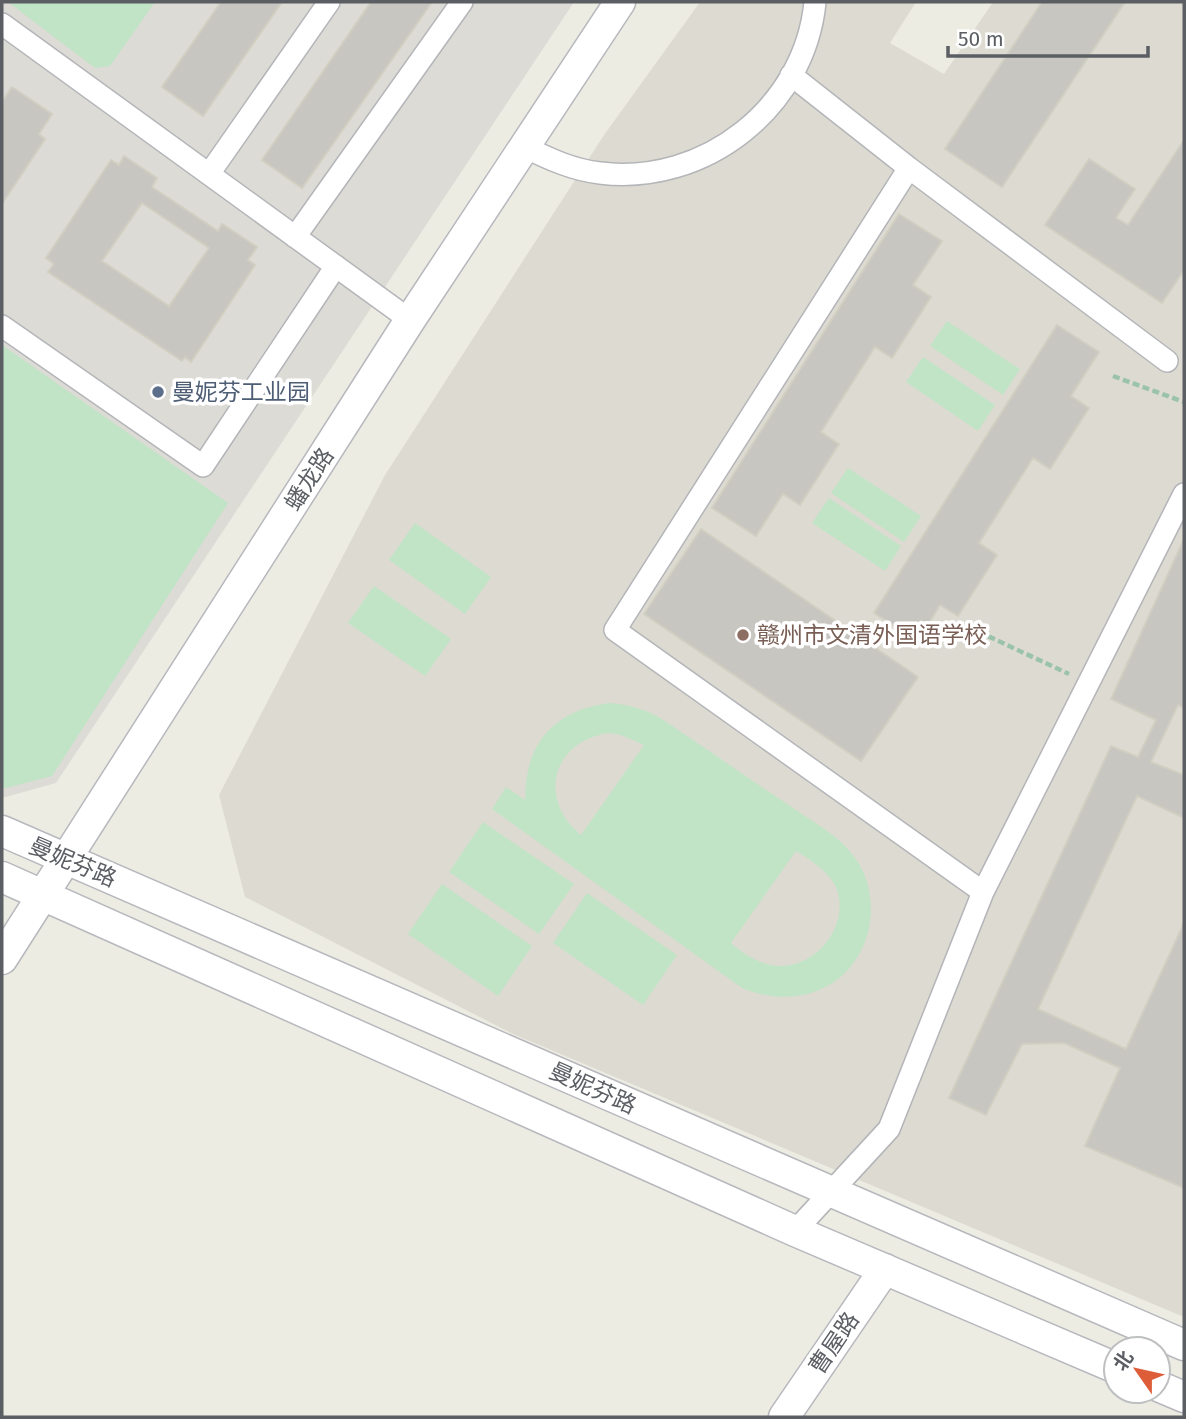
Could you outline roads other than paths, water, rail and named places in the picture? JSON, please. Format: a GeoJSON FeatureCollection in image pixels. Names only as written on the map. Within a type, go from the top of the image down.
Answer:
{"type":"FeatureCollection","features":[{"type":"Feature","properties":{"kind":"main road","name":"蟠龙路"},"geometry":{"type":"LineString","coordinates":[[2,958],[410,320],[620,2]]}},
{"type":"Feature","properties":{"kind":"main road","name":"曼妮芬路"},"geometry":{"type":"LineString","coordinates":[[2,831],[1184,1345]]}},
{"type":"Feature","properties":{"kind":"main road","name":"曼妮芬路"},"geometry":{"type":"LineString","coordinates":[[2,877],[795,1231],[1102,1362]]}},
{"type":"Feature","properties":{"kind":"main road","name":"曹屋路"},"geometry":{"type":"LineString","coordinates":[[784,1417],[885,1269]]}},
{"type":"Feature","properties":{"kind":"street"},"geometry":{"type":"LineString","coordinates":[[209,174],[329,2]]}},
{"type":"Feature","properties":{"kind":"street"},"geometry":{"type":"LineString","coordinates":[[295,237],[462,2]]}},
{"type":"Feature","properties":{"kind":"street"},"geometry":{"type":"LineString","coordinates":[[525,147],[548,159],[600,173],[654,172],[705,156],[750,128],[769,109],[792,75],[808,39],[815,2]]}},
{"type":"Feature","properties":{"kind":"street"},"geometry":{"type":"LineString","coordinates":[[2,25],[410,320]]}},
{"type":"Feature","properties":{"kind":"street"},"geometry":{"type":"LineString","coordinates":[[792,75],[909,168],[1167,361]]}},
{"type":"Feature","properties":{"kind":"street"},"geometry":{"type":"LineString","coordinates":[[909,168],[615,631],[983,892]]}},
{"type":"Feature","properties":{"kind":"street"},"geometry":{"type":"LineString","coordinates":[[2,326],[203,467],[336,266]]}},
{"type":"Feature","properties":{"kind":"street"},"geometry":{"type":"LineString","coordinates":[[795,1231],[890,1129],[983,892],[1184,494]]}},
{"type":"Feature","properties":{"kind":"place","name":"曼妮芬工业园"},"geometry":{"type":"Point","coordinates":[158,392]}},
{"type":"Feature","properties":{"kind":"place","name":"赣州市文清外国语学校"},"geometry":{"type":"Point","coordinates":[743,635]}}]}
